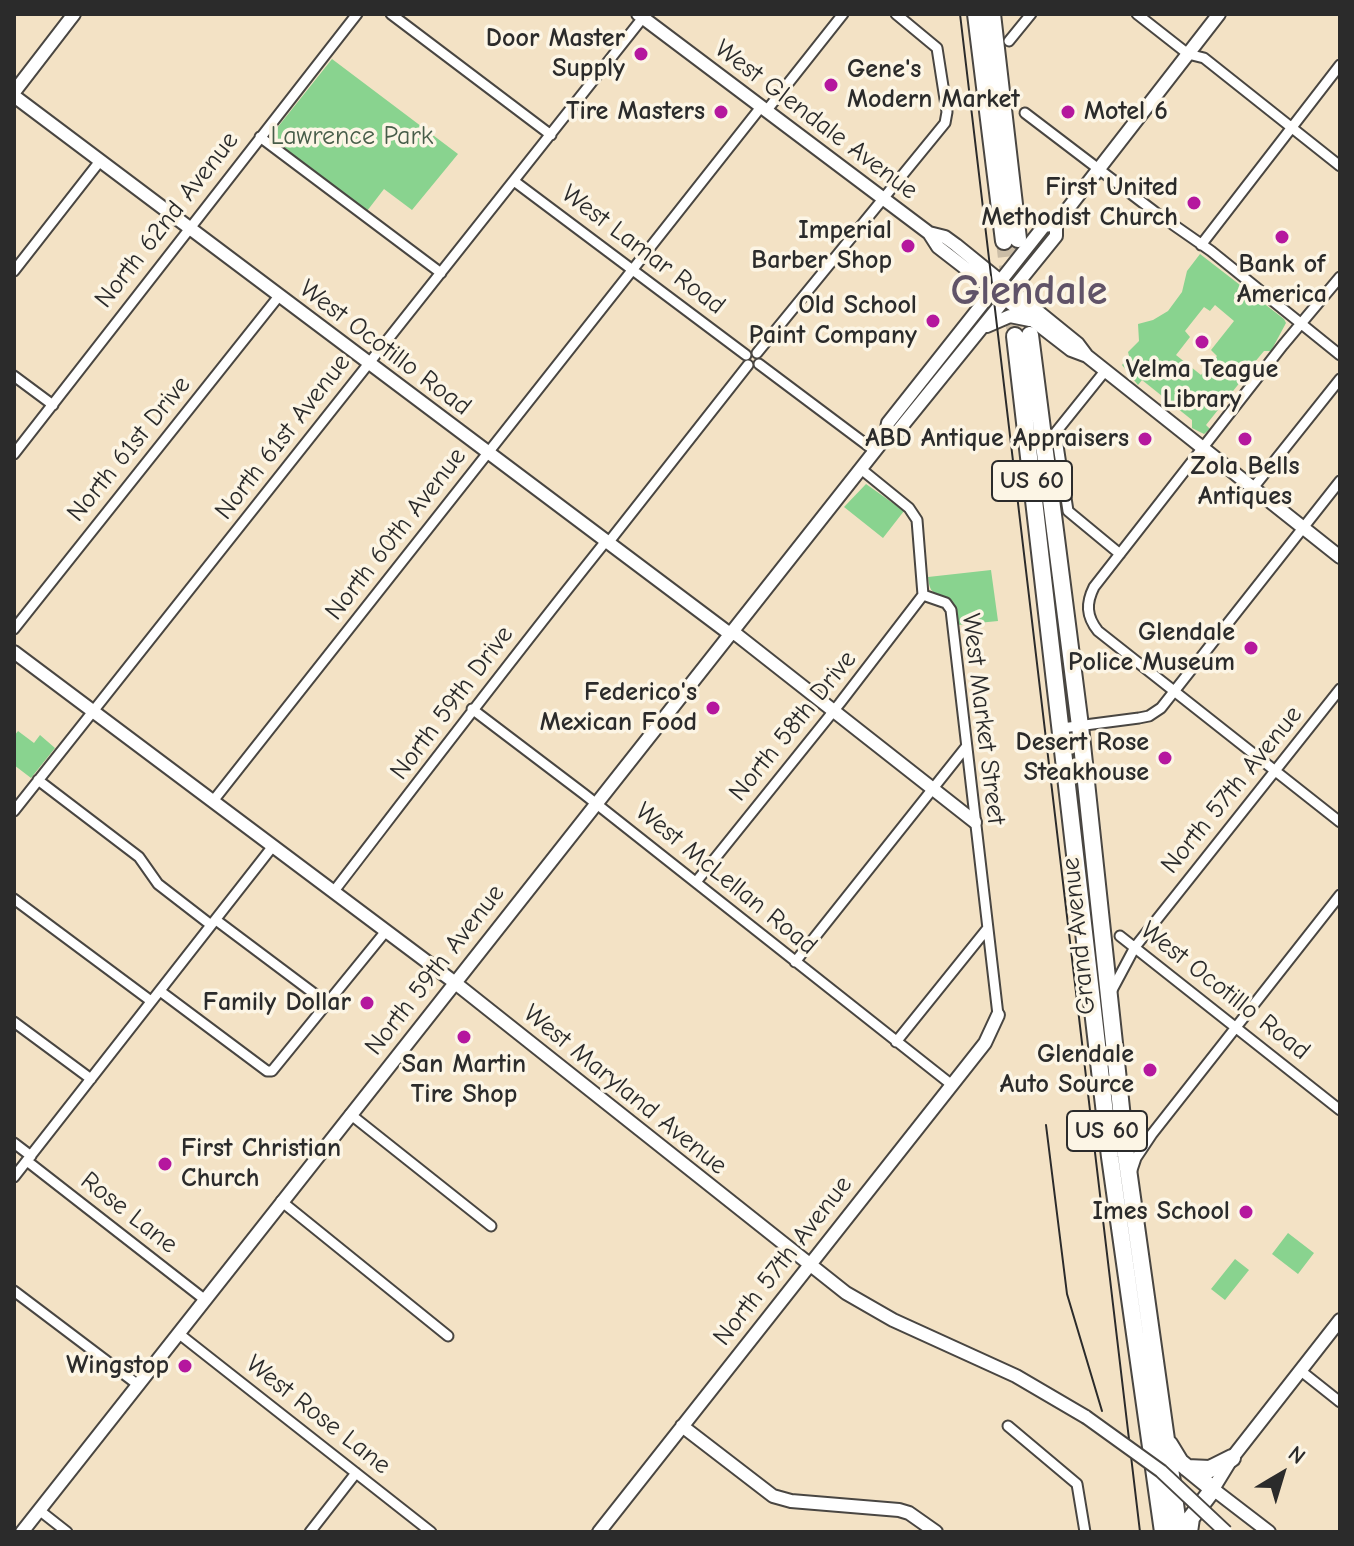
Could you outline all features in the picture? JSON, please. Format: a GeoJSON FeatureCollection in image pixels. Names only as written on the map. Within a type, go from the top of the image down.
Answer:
{"type":"FeatureCollection","features":[{"type":"Feature","properties":{"kind":"highway"},"geometry":{"type":"LineString","coordinates":[[976,14],[1011,240],[992,14]]}},
{"type":"Feature","properties":{"kind":"highway","name":"Grand Avenue"},"geometry":{"type":"LineString","coordinates":[[1026,331],[1080,726],[1129,1179],[1179,1532]]}},
{"type":"Feature","properties":{"kind":"highway","name":"Grand Avenue"},"geometry":{"type":"LineString","coordinates":[[1026,331],[1062,728],[1110,1157],[1163,1532]]}},
{"type":"Feature","properties":{"kind":"highway"},"geometry":{"type":"LineString","coordinates":[[1165,1431],[1174,1454],[1213,1489],[1191,1518],[1189,1532]]}},
{"type":"Feature","properties":{"kind":"highway"},"geometry":{"type":"LineString","coordinates":[[1187,1468],[1210,1469],[1232,1458]]}},
{"type":"Feature","properties":{"kind":"street"},"geometry":{"type":"LineString","coordinates":[[14,94],[74,14]]}},
{"type":"Feature","properties":{"kind":"street","name":"North 62nd Avenue"},"geometry":{"type":"LineString","coordinates":[[14,454],[357,14]]}},
{"type":"Feature","properties":{"kind":"street"},"geometry":{"type":"LineString","coordinates":[[391,14],[551,135]]}},
{"type":"Feature","properties":{"kind":"street","name":"North 60th Avenue"},"geometry":{"type":"LineString","coordinates":[[213,801],[632,270],[843,14]]}},
{"type":"Feature","properties":{"kind":"street"},"geometry":{"type":"LineString","coordinates":[[758,359],[945,123],[947,112],[937,48],[896,14]]}},
{"type":"Feature","properties":{"kind":"street"},"geometry":{"type":"LineString","coordinates":[[1009,41],[1031,14]]}},
{"type":"Feature","properties":{"kind":"street"},"geometry":{"type":"LineString","coordinates":[[1137,14],[1188,54],[1204,58],[1340,166]]}},
{"type":"Feature","properties":{"kind":"street","name":"North 59th Avenue"},"geometry":{"type":"LineString","coordinates":[[22,1532],[885,438],[898,431],[1056,236],[1056,224],[1219,14]]}},
{"type":"Feature","properties":{"kind":"street","name":"North 61st Avenue"},"geometry":{"type":"LineString","coordinates":[[14,811],[551,135],[642,15]]}},
{"type":"Feature","properties":{"kind":"street","name":"West Glendale Avenue"},"geometry":{"type":"LineString","coordinates":[[642,15],[929,233],[938,247],[1078,344],[1105,371],[1340,557]]}},
{"type":"Feature","properties":{"kind":"street"},"geometry":{"type":"LineString","coordinates":[[1201,245],[1340,65]]}},
{"type":"Feature","properties":{"kind":"street","name":"West Ocotillo Road"},"geometry":{"type":"LineString","coordinates":[[14,94],[731,633],[975,822]]}},
{"type":"Feature","properties":{"kind":"street"},"geometry":{"type":"LineString","coordinates":[[1025,113],[1201,245],[1340,355]]}},
{"type":"Feature","properties":{"kind":"street"},"geometry":{"type":"LineString","coordinates":[[260,137],[441,273]]}},
{"type":"Feature","properties":{"kind":"street"},"geometry":{"type":"LineString","coordinates":[[14,271],[100,161]]}},
{"type":"Feature","properties":{"kind":"street","name":"West Lamar Road"},"geometry":{"type":"LineString","coordinates":[[514,181],[747,360]]}},
{"type":"Feature","properties":{"kind":"street","name":"North 59th Avenue"},"geometry":{"type":"LineString","coordinates":[[885,438],[888,423],[1044,226],[1056,224]]}},
{"type":"Feature","properties":{"kind":"street"},"geometry":{"type":"LineString","coordinates":[[1340,277],[1094,587],[1087,608],[1098,631],[1340,822]]}},
{"type":"Feature","properties":{"kind":"street","name":"West Glendale Avenue"},"geometry":{"type":"LineString","coordinates":[[1008,294],[1026,331],[1087,356]]}},
{"type":"Feature","properties":{"kind":"street","name":"North 61st Drive"},"geometry":{"type":"LineString","coordinates":[[14,629],[279,296]]}},
{"type":"Feature","properties":{"kind":"street"},"geometry":{"type":"LineString","coordinates":[[967,345],[986,327],[1003,317],[1018,316],[1026,331]]}},
{"type":"Feature","properties":{"kind":"street"},"geometry":{"type":"LineString","coordinates":[[747,360],[752,352],[875,451]]}},
{"type":"Feature","properties":{"kind":"street","name":"North 59th Drive"},"geometry":{"type":"LineString","coordinates":[[334,891],[436,761],[472,709],[607,542],[747,360]]}},
{"type":"Feature","properties":{"kind":"street"},"geometry":{"type":"LineString","coordinates":[[1105,371],[1056,432],[1068,511],[1120,554]]}},
{"type":"Feature","properties":{"kind":"street"},"geometry":{"type":"LineString","coordinates":[[14,376],[53,405]]}},
{"type":"Feature","properties":{"kind":"street"},"geometry":{"type":"LineString","coordinates":[[1253,488],[1340,379]]}},
{"type":"Feature","properties":{"kind":"street","name":"West Market Street"},"geometry":{"type":"LineString","coordinates":[[861,469],[909,508],[917,520],[923,595],[946,603],[951,610],[998,1015]]}},
{"type":"Feature","properties":{"kind":"street"},"geometry":{"type":"LineString","coordinates":[[1062,728],[1149,716],[1161,708],[1340,481]]}},
{"type":"Feature","properties":{"kind":"street","name":"North 58th Drive"},"geometry":{"type":"LineString","coordinates":[[696,882],[923,595]]}},
{"type":"Feature","properties":{"kind":"street","name":"West Maryland Avenue"},"geometry":{"type":"LineString","coordinates":[[14,652],[454,982],[808,1265],[870,1309],[1021,1379],[1086,1417],[1138,1453],[1226,1532]]}},
{"type":"Feature","properties":{"kind":"street","name":"North 57th Avenue"},"geometry":{"type":"LineString","coordinates":[[1109,999],[1117,976],[1135,947],[1340,689]]}},
{"type":"Feature","properties":{"kind":"street","name":"West McLellan Road"},"geometry":{"type":"LineString","coordinates":[[472,709],[596,803],[952,1085]]}},
{"type":"Feature","properties":{"kind":"street"},"geometry":{"type":"LineString","coordinates":[[795,962],[966,747]]}},
{"type":"Feature","properties":{"kind":"street"},"geometry":{"type":"LineString","coordinates":[[38,780],[139,857],[158,884],[328,1004]]}},
{"type":"Feature","properties":{"kind":"street"},"geometry":{"type":"LineString","coordinates":[[14,1177],[273,846]]}},
{"type":"Feature","properties":{"kind":"street"},"geometry":{"type":"LineString","coordinates":[[1129,1179],[1136,1158],[1152,1134],[1340,895]]}},
{"type":"Feature","properties":{"kind":"street"},"geometry":{"type":"LineString","coordinates":[[14,899],[151,1001]]}},
{"type":"Feature","properties":{"kind":"street"},"geometry":{"type":"LineString","coordinates":[[896,1042],[987,929]]}},
{"type":"Feature","properties":{"kind":"street"},"geometry":{"type":"LineString","coordinates":[[160,991],[267,1071],[272,1071],[386,931]]}},
{"type":"Feature","properties":{"kind":"street","name":"West Ocotillo Road"},"geometry":{"type":"LineString","coordinates":[[1120,936],[1339,1107]]}},
{"type":"Feature","properties":{"kind":"street","name":"North 57th Avenue"},"geometry":{"type":"LineString","coordinates":[[599,1532],[952,1085],[990,1035],[998,1015]]}},
{"type":"Feature","properties":{"kind":"street"},"geometry":{"type":"LineString","coordinates":[[14,1022],[91,1079]]}},
{"type":"Feature","properties":{"kind":"street"},"geometry":{"type":"LineString","coordinates":[[350,1114],[491,1226]]}},
{"type":"Feature","properties":{"kind":"street"},"geometry":{"type":"LineString","coordinates":[[1123,1128],[1135,1143],[1152,1134]]}},
{"type":"Feature","properties":{"kind":"street"},"geometry":{"type":"LineString","coordinates":[[14,1143],[29,1158]]}},
{"type":"Feature","properties":{"kind":"street","name":"Rose Lane"},"geometry":{"type":"LineString","coordinates":[[29,1158],[204,1299]]}},
{"type":"Feature","properties":{"kind":"street"},"geometry":{"type":"LineString","coordinates":[[281,1201],[448,1336]]}},
{"type":"Feature","properties":{"kind":"street"},"geometry":{"type":"LineString","coordinates":[[14,1291],[137,1384]]}},
{"type":"Feature","properties":{"kind":"street"},"geometry":{"type":"LineString","coordinates":[[1269,1532],[1213,1489],[1232,1458],[1340,1320]]}},
{"type":"Feature","properties":{"kind":"street","name":"West Rose Lane"},"geometry":{"type":"LineString","coordinates":[[178,1333],[431,1532]]}},
{"type":"Feature","properties":{"kind":"street"},"geometry":{"type":"LineString","coordinates":[[1301,1371],[1340,1402]]}},
{"type":"Feature","properties":{"kind":"street"},"geometry":{"type":"LineString","coordinates":[[682,1426],[773,1496],[791,1501],[899,1510],[909,1513],[936,1532]]}},
{"type":"Feature","properties":{"kind":"street"},"geometry":{"type":"LineString","coordinates":[[1008,1426],[1077,1484],[1085,1532]]}},
{"type":"Feature","properties":{"kind":"street"},"geometry":{"type":"LineString","coordinates":[[310,1532],[356,1473]]}},
{"type":"Feature","properties":{"kind":"street"},"geometry":{"type":"LineString","coordinates":[[39,1510],[67,1532]]}},
{"type":"Feature","properties":{"kind":"green space","name":"Lawrence Park"},"geometry":{"type":"Polygon","coordinates":[[[332,59],[458,154],[412,210],[384,189],[367,211],[272,139],[277,128],[332,59]]]}},
{"type":"Feature","properties":{"kind":"green space"},"geometry":{"type":"Polygon","coordinates":[[[1200,254],[1286,323],[1271,351],[1264,351],[1249,369],[1255,373],[1248,381],[1241,381],[1206,425],[1210,429],[1204,434],[1192,428],[1192,420],[1142,380],[1138,385],[1122,365],[1129,356],[1128,352],[1139,341],[1138,324],[1168,311],[1182,292],[1187,271],[1200,254]],[[1215,305],[1210,311],[1204,307],[1185,331],[1190,337],[1176,355],[1201,375],[1217,356],[1211,350],[1234,321],[1215,305]]]}},
{"type":"Feature","properties":{"kind":"green space"},"geometry":{"type":"Polygon","coordinates":[[[866,484],[904,511],[883,538],[844,507],[866,484]]]}},
{"type":"Feature","properties":{"kind":"green space"},"geometry":{"type":"Polygon","coordinates":[[[991,570],[998,621],[958,625],[950,600],[932,591],[928,577],[991,570]]]}},
{"type":"Feature","properties":{"kind":"green space"},"geometry":{"type":"Polygon","coordinates":[[[18,731],[34,743],[40,735],[55,748],[31,778],[14,765],[14,736],[18,731]]]}},
{"type":"Feature","properties":{"kind":"green space"},"geometry":{"type":"Polygon","coordinates":[[[1288,1233],[1314,1253],[1298,1274],[1272,1254],[1288,1233]]]}},
{"type":"Feature","properties":{"kind":"green space"},"geometry":{"type":"Polygon","coordinates":[[[1235,1259],[1249,1270],[1225,1300],[1211,1289],[1235,1259]]]}},
{"type":"Feature","properties":{"kind":"tunnel"},"geometry":{"type":"LineString","coordinates":[[1018,239],[1030,335]]}},
{"type":"Feature","properties":{"kind":"tunnel"},"geometry":{"type":"LineString","coordinates":[[1004,241],[1015,336]]}},
{"type":"Feature","properties":{"kind":"railway"},"geometry":{"type":"LineString","coordinates":[[960,14],[1140,1532]]}},
{"type":"Feature","properties":{"kind":"railway"},"geometry":{"type":"LineString","coordinates":[[1046,1125],[1067,1294],[1102,1411]]}},
{"type":"Feature","properties":{"kind":"place","name":"Door Master Supply"},"geometry":{"type":"Point","coordinates":[641,54]}},
{"type":"Feature","properties":{"kind":"place","name":"Gene's Modern Market"},"geometry":{"type":"Point","coordinates":[831,85]}},
{"type":"Feature","properties":{"kind":"place","name":"Tire Masters"},"geometry":{"type":"Point","coordinates":[721,112]}},
{"type":"Feature","properties":{"kind":"place","name":"Motel 6"},"geometry":{"type":"Point","coordinates":[1068,112]}},
{"type":"Feature","properties":{"kind":"place","name":"First United Methodist Church"},"geometry":{"type":"Point","coordinates":[1194,203]}},
{"type":"Feature","properties":{"kind":"place","name":"Bank of America"},"geometry":{"type":"Point","coordinates":[1282,237]}},
{"type":"Feature","properties":{"kind":"place","name":"Imperial Barber Shop"},"geometry":{"type":"Point","coordinates":[908,246]}},
{"type":"Feature","properties":{"kind":"place","name":"Old School Paint Company"},"geometry":{"type":"Point","coordinates":[933,321]}},
{"type":"Feature","properties":{"kind":"place","name":"Velma Teague Library"},"geometry":{"type":"Point","coordinates":[1202,342]}},
{"type":"Feature","properties":{"kind":"place","name":"ABD Antique Appraisers"},"geometry":{"type":"Point","coordinates":[1145,439]}},
{"type":"Feature","properties":{"kind":"place","name":"Zola Bells Antiques"},"geometry":{"type":"Point","coordinates":[1245,439]}},
{"type":"Feature","properties":{"kind":"place","name":"Glendale Police Museum"},"geometry":{"type":"Point","coordinates":[1251,648]}},
{"type":"Feature","properties":{"kind":"place","name":"Federico's Mexican Food"},"geometry":{"type":"Point","coordinates":[713,708]}},
{"type":"Feature","properties":{"kind":"place","name":"Desert Rose Steakhouse"},"geometry":{"type":"Point","coordinates":[1165,758]}},
{"type":"Feature","properties":{"kind":"place","name":"Family Dollar"},"geometry":{"type":"Point","coordinates":[367,1003]}},
{"type":"Feature","properties":{"kind":"place","name":"San Martin Tire Shop"},"geometry":{"type":"Point","coordinates":[464,1037]}},
{"type":"Feature","properties":{"kind":"place","name":"Glendale Auto Source"},"geometry":{"type":"Point","coordinates":[1150,1070]}},
{"type":"Feature","properties":{"kind":"place","name":"First Christian Church"},"geometry":{"type":"Point","coordinates":[165,1164]}},
{"type":"Feature","properties":{"kind":"place","name":"Imes School"},"geometry":{"type":"Point","coordinates":[1246,1212]}},
{"type":"Feature","properties":{"kind":"place","name":"Wingstop"},"geometry":{"type":"Point","coordinates":[185,1366]}},
{"type":"Feature","properties":{"kind":"district","name":"Glendale"},"geometry":{"type":"Point","coordinates":[1029,292]}}]}
